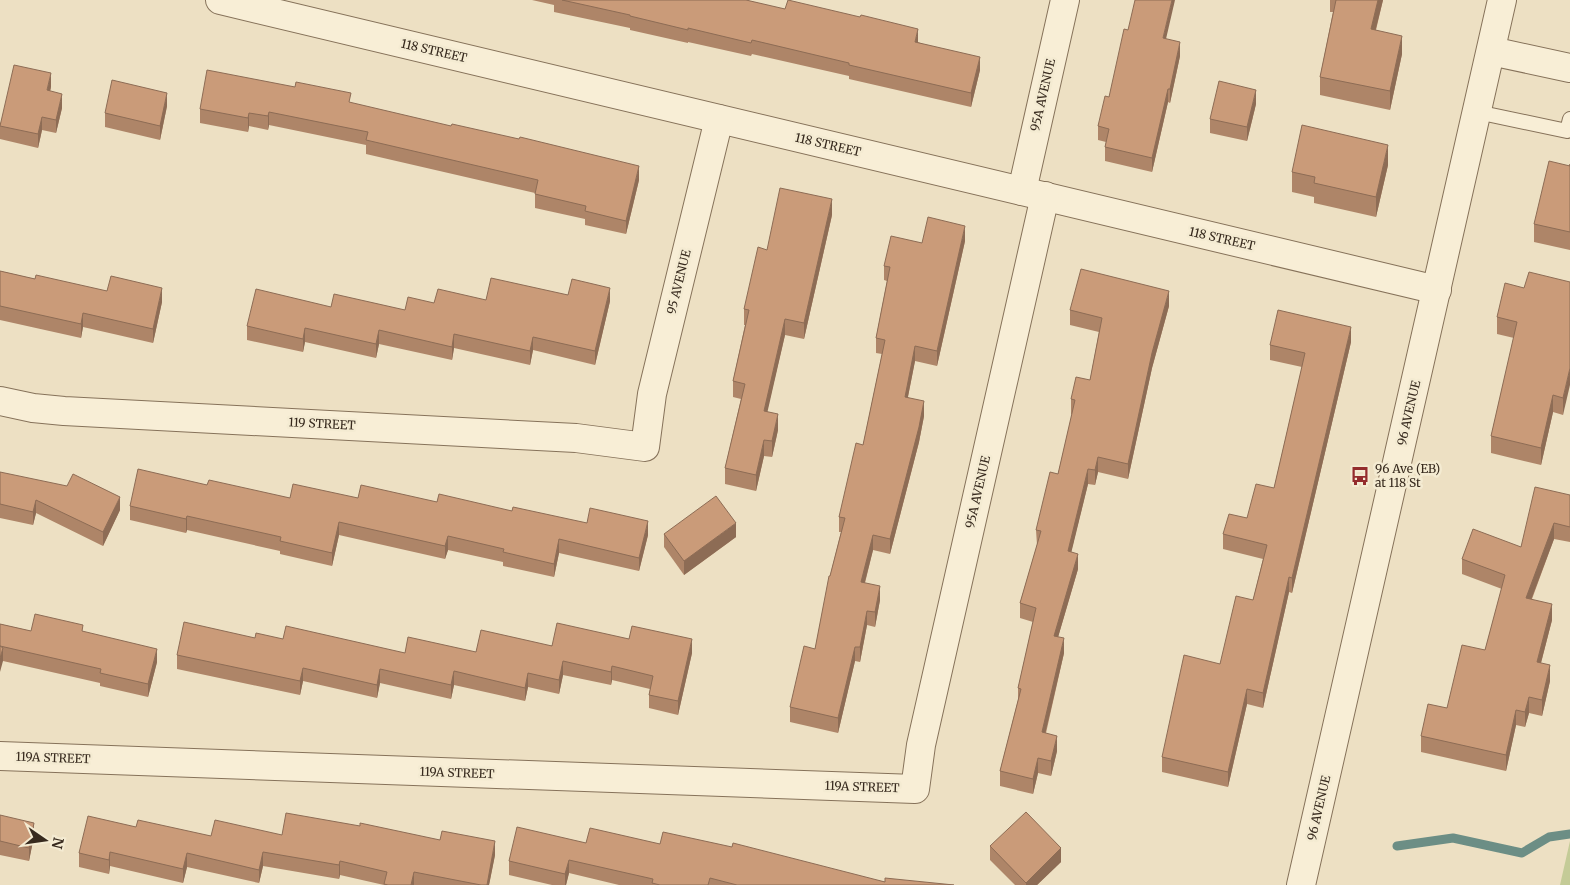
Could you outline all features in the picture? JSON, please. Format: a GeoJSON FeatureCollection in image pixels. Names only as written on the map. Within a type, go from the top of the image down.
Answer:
{"type":"FeatureCollection","features":[{"type":"Feature","properties":{"kind":"street","name":"118 STREET"},"geometry":{"type":"LineString","coordinates":[[220,0],[1437,290]]}},
{"type":"Feature","properties":{"kind":"street","name":"95A AVENUE"},"geometry":{"type":"LineString","coordinates":[[915,789],[921,745],[1033,193],[1065,0]]}},
{"type":"Feature","properties":{"kind":"street","name":"96 AVENUE"},"geometry":{"type":"LineString","coordinates":[[1301,885],[1502,0]]}},
{"type":"Feature","properties":{"kind":"street"},"geometry":{"type":"LineString","coordinates":[[1491,51],[1570,68]]}},
{"type":"Feature","properties":{"kind":"street","name":"95 AVENUE"},"geometry":{"type":"LineString","coordinates":[[645,447],[652,394],[719,119]]}},
{"type":"Feature","properties":{"kind":"street","name":"119 STREET"},"geometry":{"type":"LineString","coordinates":[[0,401],[33,408],[64,411],[576,438],[645,447]]}},
{"type":"Feature","properties":{"kind":"street","name":"119A STREET"},"geometry":{"type":"LineString","coordinates":[[0,756],[915,789]]}},
{"type":"Feature","properties":{"kind":"lane"},"geometry":{"type":"LineString","coordinates":[[1477,112],[1567,131],[1570,118]]}},
{"type":"Feature","properties":{"kind":"green space"},"geometry":{"type":"Polygon","coordinates":[[[1570,841],[1570,885],[1560,885],[1570,841]]]}},
{"type":"Feature","properties":{"kind":"building"},"geometry":{"type":"Polygon","coordinates":[[[562,0],[746,0],[785,9],[788,0],[918,29],[915,42],[980,57],[971,93],[752,40],[751,43],[688,28],[688,30],[562,0]]]}},
{"type":"Feature","properties":{"kind":"building"},"geometry":{"type":"Polygon","coordinates":[[[1135,0],[1172,0],[1163,38],[1180,42],[1152,158],[1105,147],[1109,129],[1098,126],[1105,96],[1109,97],[1124,29],[1128,30],[1135,0]]]}},
{"type":"Feature","properties":{"kind":"building"},"geometry":{"type":"Polygon","coordinates":[[[1336,0],[1378,0],[1371,29],[1402,36],[1390,91],[1320,77],[1336,0]]]}},
{"type":"Feature","properties":{"kind":"building"},"geometry":{"type":"Polygon","coordinates":[[[14,65],[51,73],[47,90],[62,94],[56,120],[42,117],[38,134],[0,126],[14,65]]]}},
{"type":"Feature","properties":{"kind":"building"},"geometry":{"type":"Polygon","coordinates":[[[207,70],[295,87],[296,82],[351,93],[349,102],[451,126],[452,124],[519,139],[520,137],[639,166],[626,221],[585,211],[586,206],[535,194],[538,180],[366,140],[368,132],[269,112],[268,116],[249,113],[248,118],[200,109],[207,70]]]}},
{"type":"Feature","properties":{"kind":"building"},"geometry":{"type":"Polygon","coordinates":[[[112,80],[167,93],[160,126],[105,113],[112,80]]]}},
{"type":"Feature","properties":{"kind":"building"},"geometry":{"type":"Polygon","coordinates":[[[1219,81],[1256,90],[1247,127],[1210,119],[1219,81]]]}},
{"type":"Feature","properties":{"kind":"building"},"geometry":{"type":"Polygon","coordinates":[[[1302,125],[1388,145],[1376,197],[1314,183],[1315,177],[1292,172],[1302,125]]]}},
{"type":"Feature","properties":{"kind":"building"},"geometry":{"type":"Polygon","coordinates":[[[1549,161],[1570,166],[1570,232],[1534,224],[1549,161]]]}},
{"type":"Feature","properties":{"kind":"building"},"geometry":{"type":"Polygon","coordinates":[[[780,188],[832,199],[804,323],[785,319],[764,411],[778,414],[772,441],[764,440],[756,475],[725,468],[745,384],[733,381],[749,310],[744,309],[758,247],[767,250],[780,188]]]}},
{"type":"Feature","properties":{"kind":"building"},"geometry":{"type":"Polygon","coordinates":[[[928,217],[965,226],[937,351],[915,346],[905,397],[924,401],[919,427],[890,539],[873,535],[861,582],[880,586],[875,612],[867,611],[860,647],[855,647],[838,718],[790,707],[804,646],[815,649],[829,576],[845,518],[839,517],[856,443],[863,445],[885,340],[876,338],[890,267],[884,266],[891,236],[922,243],[928,217]]]}},
{"type":"Feature","properties":{"kind":"building"},"geometry":{"type":"Polygon","coordinates":[[[1081,269],[1169,291],[1152,353],[1128,464],[1098,457],[1095,470],[1088,469],[1068,551],[1078,554],[1054,636],[1064,638],[1042,732],[1057,736],[1051,761],[1038,758],[1033,779],[1000,771],[1021,689],[1018,688],[1036,608],[1020,603],[1041,531],[1036,530],[1050,472],[1058,474],[1075,400],[1071,399],[1076,377],[1090,380],[1102,318],[1070,310],[1081,269]]]}},
{"type":"Feature","properties":{"kind":"building"},"geometry":{"type":"Polygon","coordinates":[[[0,271],[35,279],[36,275],[107,291],[111,276],[162,288],[153,329],[83,313],[81,324],[0,306],[0,271]]]}},
{"type":"Feature","properties":{"kind":"building"},"geometry":{"type":"Polygon","coordinates":[[[1529,272],[1570,282],[1570,368],[1563,398],[1553,395],[1541,448],[1491,436],[1517,322],[1497,317],[1505,283],[1524,288],[1529,272]]]}},
{"type":"Feature","properties":{"kind":"building"},"geometry":{"type":"Polygon","coordinates":[[[491,278],[568,295],[572,279],[610,288],[595,351],[533,337],[530,351],[454,334],[452,347],[379,330],[376,344],[305,328],[303,339],[247,326],[256,289],[331,307],[334,294],[405,310],[408,297],[434,303],[438,289],[486,300],[491,278]]]}},
{"type":"Feature","properties":{"kind":"building"},"geometry":{"type":"Polygon","coordinates":[[[1278,310],[1351,327],[1292,578],[1289,577],[1263,693],[1247,689],[1228,772],[1162,757],[1184,655],[1220,664],[1236,596],[1253,600],[1267,545],[1223,534],[1229,514],[1247,518],[1256,484],[1274,488],[1305,353],[1270,345],[1278,310]]]}},
{"type":"Feature","properties":{"kind":"building"},"geometry":{"type":"Polygon","coordinates":[[[138,469],[207,485],[209,480],[290,498],[293,484],[358,498],[361,485],[437,502],[439,494],[512,511],[513,507],[587,523],[590,508],[648,521],[639,558],[559,539],[554,564],[503,552],[504,549],[448,536],[445,546],[339,522],[332,553],[280,541],[281,537],[187,516],[186,519],[130,506],[138,469]]]}},
{"type":"Feature","properties":{"kind":"building"},"geometry":{"type":"Polygon","coordinates":[[[0,472],[67,486],[73,474],[120,497],[103,532],[36,500],[33,512],[0,504],[0,472]]]}},
{"type":"Feature","properties":{"kind":"building"},"geometry":{"type":"Polygon","coordinates":[[[1535,487],[1570,495],[1570,527],[1554,523],[1526,598],[1552,604],[1537,662],[1550,665],[1542,700],[1529,697],[1525,712],[1516,710],[1506,755],[1421,736],[1428,704],[1447,708],[1462,645],[1485,650],[1505,575],[1462,559],[1473,529],[1521,547],[1535,487]]]}},
{"type":"Feature","properties":{"kind":"building"},"geometry":{"type":"Polygon","coordinates":[[[716,496],[736,523],[684,561],[664,534],[716,496]]]}},
{"type":"Feature","properties":{"kind":"building"},"geometry":{"type":"Polygon","coordinates":[[[35,614],[83,625],[82,631],[157,649],[148,684],[100,673],[101,669],[0,646],[0,624],[31,631],[35,614]]]}},
{"type":"Feature","properties":{"kind":"building"},"geometry":{"type":"Polygon","coordinates":[[[184,622],[255,638],[256,633],[283,639],[286,626],[405,653],[408,637],[476,652],[481,630],[552,646],[557,623],[629,639],[632,626],[692,639],[678,701],[649,695],[653,676],[612,666],[611,672],[563,661],[559,680],[528,673],[525,688],[454,671],[451,685],[380,669],[377,685],[303,668],[300,681],[177,655],[184,622]]]}},
{"type":"Feature","properties":{"kind":"building"},"geometry":{"type":"Polygon","coordinates":[[[0,646],[3,648],[0,658],[0,646]]]}},
{"type":"Feature","properties":{"kind":"building"},"geometry":{"type":"Polygon","coordinates":[[[1026,812],[1061,848],[1026,883],[990,846],[1026,812]]]}},
{"type":"Feature","properties":{"kind":"building"},"geometry":{"type":"Polygon","coordinates":[[[286,813],[360,826],[360,823],[440,840],[442,831],[495,841],[487,885],[414,872],[411,885],[388,885],[384,884],[387,872],[340,861],[339,865],[263,852],[259,870],[187,853],[183,869],[110,852],[109,860],[79,853],[88,816],[136,827],[138,820],[211,836],[215,820],[282,835],[286,813]]]}},
{"type":"Feature","properties":{"kind":"building"},"geometry":{"type":"Polygon","coordinates":[[[0,815],[34,823],[29,848],[0,841],[0,815]]]}},
{"type":"Feature","properties":{"kind":"building"},"geometry":{"type":"Polygon","coordinates":[[[517,827],[586,843],[590,828],[660,844],[663,832],[732,847],[733,843],[885,882],[885,878],[954,885],[737,885],[710,878],[708,885],[660,885],[652,883],[653,879],[569,860],[565,874],[509,861],[517,827]]]}},
{"type":"Feature","properties":{"kind":"waterway"},"geometry":{"type":"LineString","coordinates":[[1397,846],[1453,838],[1522,853],[1549,837],[1570,834]]}},
{"type":"Feature","properties":{"kind":"place","name":"96 Ave (EB) at 118 St"},"geometry":{"type":"Point","coordinates":[1360,476]}}]}
